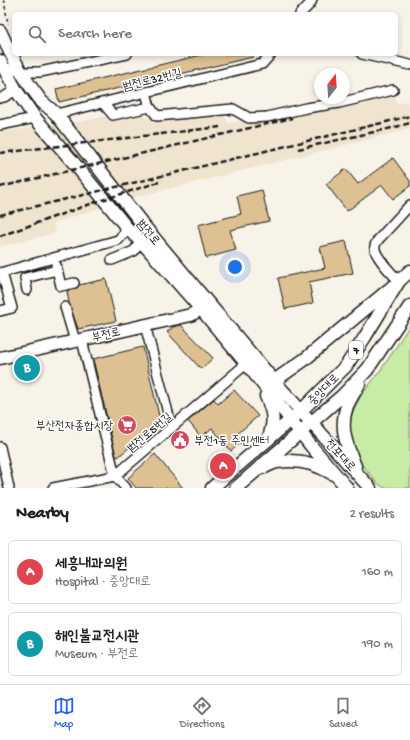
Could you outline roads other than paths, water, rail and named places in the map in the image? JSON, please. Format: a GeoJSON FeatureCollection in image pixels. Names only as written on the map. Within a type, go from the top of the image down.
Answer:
{"type":"FeatureCollection","features":[{"type":"Feature","properties":{"kind":"main road","name":"범전로"},"geometry":{"type":"LineString","coordinates":[[4,30],[9,52],[21,72],[43,102],[56,114],[144,226],[246,364],[300,433]]}},
{"type":"Feature","properties":{"kind":"main road","name":"범전로"},"geometry":{"type":"LineString","coordinates":[[1,64],[35,118],[128,229],[205,307],[312,422]]}},
{"type":"Feature","properties":{"kind":"main road","name":"중앙대로"},"geometry":{"type":"LineString","coordinates":[[212,488],[301,410],[346,366],[399,281],[410,270]]}},
{"type":"Feature","properties":{"kind":"main road"},"geometry":{"type":"LineString","coordinates":[[274,381],[304,360],[399,281]]}},
{"type":"Feature","properties":{"kind":"main road","name":"중앙대로"},"geometry":{"type":"LineString","coordinates":[[236,488],[343,395],[367,370],[410,306]]}},
{"type":"Feature","properties":{"kind":"main road","name":"부전로"},"geometry":{"type":"LineString","coordinates":[[0,358],[191,315],[205,307]]}},
{"type":"Feature","properties":{"kind":"main road"},"geometry":{"type":"LineString","coordinates":[[367,370],[347,407],[343,432],[346,444],[367,484]]}},
{"type":"Feature","properties":{"kind":"main road"},"geometry":{"type":"LineString","coordinates":[[260,382],[272,409],[273,420],[268,440]]}},
{"type":"Feature","properties":{"kind":"main road","name":"전포대로"},"geometry":{"type":"LineString","coordinates":[[312,422],[367,484]]}},
{"type":"Feature","properties":{"kind":"main road","name":"전포대로"},"geometry":{"type":"LineString","coordinates":[[300,433],[347,488]]}},
{"type":"Feature","properties":{"kind":"main road"},"geometry":{"type":"LineString","coordinates":[[257,470],[275,462],[291,461],[314,464],[338,478]]}},
{"type":"Feature","properties":{"kind":"street"},"geometry":{"type":"LineString","coordinates":[[302,12],[312,0]]}},
{"type":"Feature","properties":{"kind":"street"},"geometry":{"type":"LineString","coordinates":[[1,64],[21,72],[40,72],[117,56]]}},
{"type":"Feature","properties":{"kind":"street","name":"범전로32번길"},"geometry":{"type":"LineString","coordinates":[[56,114],[262,64],[270,56]]}},
{"type":"Feature","properties":{"kind":"street"},"geometry":{"type":"LineString","coordinates":[[371,56],[410,65]]}},
{"type":"Feature","properties":{"kind":"street"},"geometry":{"type":"LineString","coordinates":[[0,98],[16,90]]}},
{"type":"Feature","properties":{"kind":"street"},"geometry":{"type":"LineString","coordinates":[[146,93],[150,107],[157,116],[233,109],[249,118],[267,117],[306,108],[339,103],[394,90]]}},
{"type":"Feature","properties":{"kind":"street"},"geometry":{"type":"LineString","coordinates":[[103,103],[113,115],[150,107]]}},
{"type":"Feature","properties":{"kind":"street"},"geometry":{"type":"LineString","coordinates":[[0,125],[35,118]]}},
{"type":"Feature","properties":{"kind":"street"},"geometry":{"type":"LineString","coordinates":[[399,281],[381,260],[374,248],[378,240],[410,205]]}},
{"type":"Feature","properties":{"kind":"street"},"geometry":{"type":"LineString","coordinates":[[0,311],[12,308],[1,273],[118,240],[128,229]]}},
{"type":"Feature","properties":{"kind":"street"},"geometry":{"type":"LineString","coordinates":[[112,260],[134,251],[141,241]]}},
{"type":"Feature","properties":{"kind":"street"},"geometry":{"type":"LineString","coordinates":[[54,258],[61,286],[74,283]]}},
{"type":"Feature","properties":{"kind":"street"},"geometry":{"type":"LineString","coordinates":[[27,290],[25,278],[43,276],[57,270]]}},
{"type":"Feature","properties":{"kind":"street"},"geometry":{"type":"LineString","coordinates":[[65,306],[79,341],[115,476],[126,488]]}},
{"type":"Feature","properties":{"kind":"street"},"geometry":{"type":"LineString","coordinates":[[145,325],[172,428]]}},
{"type":"Feature","properties":{"kind":"street","name":"범전로5번길"},"geometry":{"type":"LineString","coordinates":[[53,488],[115,476],[246,364]]}},
{"type":"Feature","properties":{"kind":"street"},"geometry":{"type":"LineString","coordinates":[[0,447],[9,488]]}},
{"type":"Feature","properties":{"kind":"railway"},"geometry":{"type":"LineString","coordinates":[[0,215],[410,116]]}},
{"type":"Feature","properties":{"kind":"railway"},"geometry":{"type":"LineString","coordinates":[[0,187],[292,118]]}},
{"type":"Feature","properties":{"kind":"railway"},"geometry":{"type":"LineString","coordinates":[[298,149],[410,123]]}},
{"type":"Feature","properties":{"kind":"railway"},"geometry":{"type":"LineString","coordinates":[[0,153],[220,127]]}},
{"type":"Feature","properties":{"kind":"railway"},"geometry":{"type":"LineString","coordinates":[[0,236],[96,202],[162,181]]}},
{"type":"Feature","properties":{"kind":"place","name":"해인불교전시관"},"geometry":{"type":"Point","coordinates":[27,368]}},
{"type":"Feature","properties":{"kind":"place","name":"부산전자종합시장"},"geometry":{"type":"Point","coordinates":[127,425]}},
{"type":"Feature","properties":{"kind":"place","name":"부전1동 주민센터"},"geometry":{"type":"Point","coordinates":[180,440]}},
{"type":"Feature","properties":{"kind":"place","name":"세흥내과의원"},"geometry":{"type":"Point","coordinates":[223,466]}}]}
